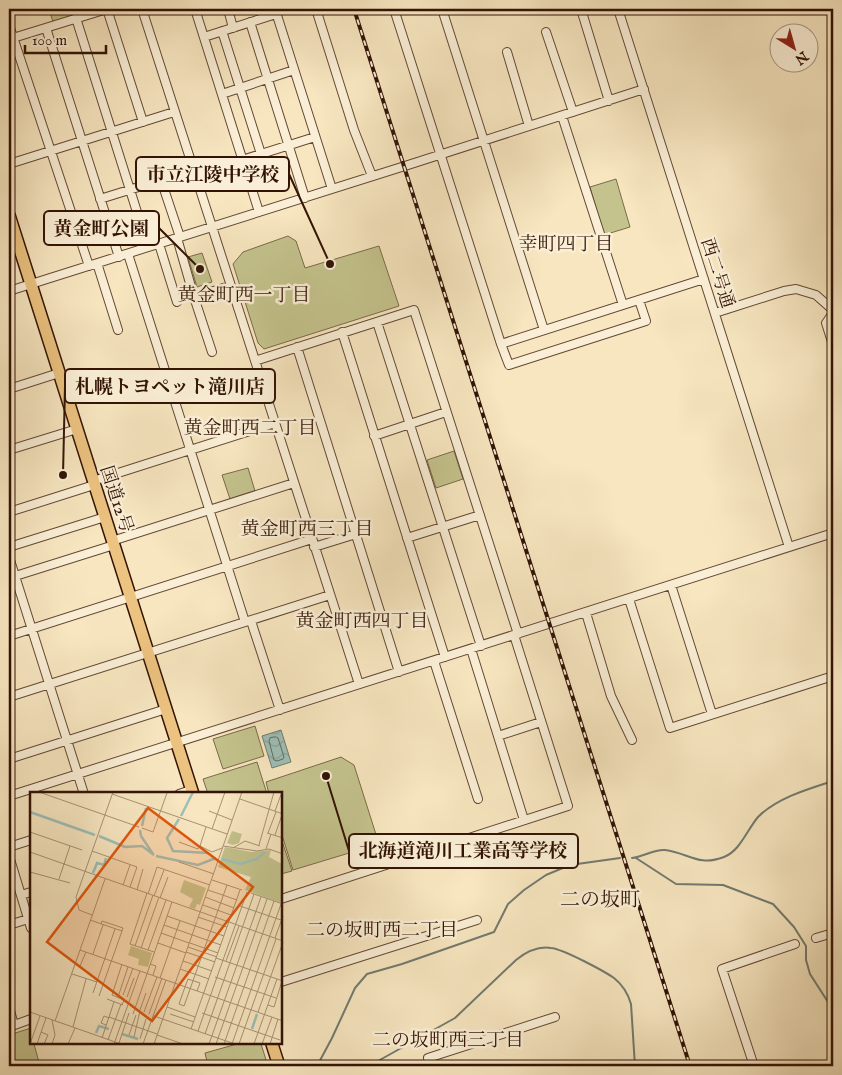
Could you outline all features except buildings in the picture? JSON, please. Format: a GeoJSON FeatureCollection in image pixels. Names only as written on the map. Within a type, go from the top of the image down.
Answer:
{"type":"FeatureCollection","features":[{"type":"Feature","properties":{"kind":"highway","name":"国道12号"},"geometry":{"type":"LineString","coordinates":[[9,216],[192,792]]}},
{"type":"Feature","properties":{"kind":"highway"},"geometry":{"type":"LineString","coordinates":[[272,1045],[279,1066]]}},
{"type":"Feature","properties":{"kind":"street"},"geometry":{"type":"LineString","coordinates":[[12,38],[104,9],[143,122]]}},
{"type":"Feature","properties":{"kind":"street"},"geometry":{"type":"LineString","coordinates":[[142,9],[359,684]]}},
{"type":"Feature","properties":{"kind":"street"},"geometry":{"type":"LineString","coordinates":[[195,9],[259,212]]}},
{"type":"Feature","properties":{"kind":"street"},"geometry":{"type":"LineString","coordinates":[[228,9],[233,28]]}},
{"type":"Feature","properties":{"kind":"street"},"geometry":{"type":"LineString","coordinates":[[316,9],[354,130],[372,176]]}},
{"type":"Feature","properties":{"kind":"street"},"geometry":{"type":"LineString","coordinates":[[394,9],[509,365],[646,321],[639,300]]}},
{"type":"Feature","properties":{"kind":"street"},"geometry":{"type":"LineString","coordinates":[[442,9],[544,330]]}},
{"type":"Feature","properties":{"kind":"street"},"geometry":{"type":"LineString","coordinates":[[581,9],[609,101]]}},
{"type":"Feature","properties":{"kind":"street","name":"西二号通"},"geometry":{"type":"LineString","coordinates":[[618,9],[789,547]]}},
{"type":"Feature","properties":{"kind":"street"},"geometry":{"type":"LineString","coordinates":[[204,37],[276,12],[332,189]]}},
{"type":"Feature","properties":{"kind":"street"},"geometry":{"type":"LineString","coordinates":[[76,18],[148,247]]}},
{"type":"Feature","properties":{"kind":"street"},"geometry":{"type":"LineString","coordinates":[[250,22],[305,198]]}},
{"type":"Feature","properties":{"kind":"street"},"geometry":{"type":"LineString","coordinates":[[9,25],[51,151],[118,330]]}},
{"type":"Feature","properties":{"kind":"street"},"geometry":{"type":"LineString","coordinates":[[46,28],[119,257]]}},
{"type":"Feature","properties":{"kind":"street"},"geometry":{"type":"LineString","coordinates":[[222,31],[261,154]]}},
{"type":"Feature","properties":{"kind":"street"},"geometry":{"type":"LineString","coordinates":[[546,32],[572,112]]}},
{"type":"Feature","properties":{"kind":"street"},"geometry":{"type":"LineString","coordinates":[[507,52],[529,126]]}},
{"type":"Feature","properties":{"kind":"street"},"geometry":{"type":"LineString","coordinates":[[222,94],[294,70]]}},
{"type":"Feature","properties":{"kind":"street"},"geometry":{"type":"LineString","coordinates":[[9,291],[644,89]]}},
{"type":"Feature","properties":{"kind":"street"},"geometry":{"type":"LineString","coordinates":[[9,164],[174,112]]}},
{"type":"Feature","properties":{"kind":"street"},"geometry":{"type":"LineString","coordinates":[[562,116],[623,305]]}},
{"type":"Feature","properties":{"kind":"street"},"geometry":{"type":"LineString","coordinates":[[242,160],[315,137]]}},
{"type":"Feature","properties":{"kind":"street"},"geometry":{"type":"LineString","coordinates":[[100,200],[193,170]]}},
{"type":"Feature","properties":{"kind":"street"},"geometry":{"type":"LineString","coordinates":[[161,180],[194,297],[212,352]]}},
{"type":"Feature","properties":{"kind":"street"},"geometry":{"type":"LineString","coordinates":[[159,244],[177,302]]}},
{"type":"Feature","properties":{"kind":"street"},"geometry":{"type":"LineString","coordinates":[[128,254],[228,566],[280,710]]}},
{"type":"Feature","properties":{"kind":"street"},"geometry":{"type":"LineString","coordinates":[[502,344],[704,279]]}},
{"type":"Feature","properties":{"kind":"street"},"geometry":{"type":"LineString","coordinates":[[194,297],[230,286]]}},
{"type":"Feature","properties":{"kind":"street"},"geometry":{"type":"LineString","coordinates":[[715,313],[796,289],[816,295],[833,312],[826,323],[833,345]]}},
{"type":"Feature","properties":{"kind":"street"},"geometry":{"type":"LineString","coordinates":[[254,361],[414,310],[480,515],[541,722],[568,806],[282,899]]}},
{"type":"Feature","properties":{"kind":"street"},"geometry":{"type":"LineString","coordinates":[[378,322],[481,646]]}},
{"type":"Feature","properties":{"kind":"street"},"geometry":{"type":"LineString","coordinates":[[342,332],[445,657]]}},
{"type":"Feature","properties":{"kind":"street"},"geometry":{"type":"LineString","coordinates":[[297,347],[399,672]]}},
{"type":"Feature","properties":{"kind":"street"},"geometry":{"type":"LineString","coordinates":[[9,389],[59,373]]}},
{"type":"Feature","properties":{"kind":"street"},"geometry":{"type":"LineString","coordinates":[[374,436],[446,412]]}},
{"type":"Feature","properties":{"kind":"street"},"geometry":{"type":"LineString","coordinates":[[9,512],[275,423]]}},
{"type":"Feature","properties":{"kind":"street"},"geometry":{"type":"LineString","coordinates":[[9,450],[77,429]]}},
{"type":"Feature","properties":{"kind":"street"},"geometry":{"type":"LineString","coordinates":[[12,577],[294,483]]}},
{"type":"Feature","properties":{"kind":"street"},"geometry":{"type":"LineString","coordinates":[[407,538],[480,515]]}},
{"type":"Feature","properties":{"kind":"street"},"geometry":{"type":"LineString","coordinates":[[9,547],[105,517]]}},
{"type":"Feature","properties":{"kind":"street"},"geometry":{"type":"LineString","coordinates":[[9,796],[833,533]]}},
{"type":"Feature","properties":{"kind":"street"},"geometry":{"type":"LineString","coordinates":[[9,636],[228,566],[313,543],[356,534]]}},
{"type":"Feature","properties":{"kind":"street"},"geometry":{"type":"LineString","coordinates":[[9,557],[12,577],[31,629],[83,792]]}},
{"type":"Feature","properties":{"kind":"street"},"geometry":{"type":"LineString","coordinates":[[671,584],[712,714]]}},
{"type":"Feature","properties":{"kind":"street"},"geometry":{"type":"LineString","coordinates":[[9,697],[330,595]]}},
{"type":"Feature","properties":{"kind":"street"},"geometry":{"type":"LineString","coordinates":[[629,599],[670,728],[833,676]]}},
{"type":"Feature","properties":{"kind":"street"},"geometry":{"type":"LineString","coordinates":[[586,613],[611,696],[632,740]]}},
{"type":"Feature","properties":{"kind":"street"},"geometry":{"type":"LineString","coordinates":[[471,649],[524,820]]}},
{"type":"Feature","properties":{"kind":"street"},"geometry":{"type":"LineString","coordinates":[[434,661],[478,799]]}},
{"type":"Feature","properties":{"kind":"street"},"geometry":{"type":"LineString","coordinates":[[9,759],[166,709]]}},
{"type":"Feature","properties":{"kind":"street"},"geometry":{"type":"LineString","coordinates":[[498,736],[541,722]]}},
{"type":"Feature","properties":{"kind":"street"},"geometry":{"type":"LineString","coordinates":[[9,847],[30,840]]}},
{"type":"Feature","properties":{"kind":"street"},"geometry":{"type":"LineString","coordinates":[[9,856],[30,925]]}},
{"type":"Feature","properties":{"kind":"street"},"geometry":{"type":"LineString","coordinates":[[21,895],[30,892]]}},
{"type":"Feature","properties":{"kind":"street"},"geometry":{"type":"LineString","coordinates":[[9,925],[28,919]]}},
{"type":"Feature","properties":{"kind":"street"},"geometry":{"type":"LineString","coordinates":[[282,982],[476,920]]}},
{"type":"Feature","properties":{"kind":"street"},"geometry":{"type":"LineString","coordinates":[[816,938],[833,933]]}},
{"type":"Feature","properties":{"kind":"street"},"geometry":{"type":"LineString","coordinates":[[754,1066],[722,969],[795,944]]}},
{"type":"Feature","properties":{"kind":"street"},"geometry":{"type":"LineString","coordinates":[[9,1007],[12,1026],[30,1019]]}},
{"type":"Feature","properties":{"kind":"street"},"geometry":{"type":"LineString","coordinates":[[430,1066],[428,1058],[555,1017]]}},
{"type":"Feature","properties":{"kind":"shaded area"},"geometry":{"type":"Polygon","coordinates":[[[49,9],[94,9],[53,22],[49,9]]]}},
{"type":"Feature","properties":{"kind":"shaded area"},"geometry":{"type":"Polygon","coordinates":[[[616,179],[630,227],[604,235],[590,187],[616,179]]]}},
{"type":"Feature","properties":{"kind":"shaded area"},"geometry":{"type":"Polygon","coordinates":[[[288,236],[296,241],[305,268],[379,246],[399,306],[264,349],[258,343],[233,264],[243,252],[288,236]]]}},
{"type":"Feature","properties":{"kind":"shaded area"},"geometry":{"type":"Polygon","coordinates":[[[202,253],[212,282],[197,287],[188,257],[202,253]]]}},
{"type":"Feature","properties":{"kind":"shaded area"},"geometry":{"type":"Polygon","coordinates":[[[454,451],[463,479],[436,488],[427,460],[454,451]]]}},
{"type":"Feature","properties":{"kind":"shaded area"},"geometry":{"type":"Polygon","coordinates":[[[248,468],[255,491],[230,499],[222,475],[248,468]]]}},
{"type":"Feature","properties":{"kind":"shaded area"},"geometry":{"type":"Polygon","coordinates":[[[255,726],[264,756],[223,769],[213,739],[255,726]]]}},
{"type":"Feature","properties":{"kind":"shaded area"},"geometry":{"type":"Polygon","coordinates":[[[341,757],[354,765],[379,844],[293,870],[282,835],[282,792],[268,792],[266,782],[341,757]]]}},
{"type":"Feature","properties":{"kind":"shaded area"},"geometry":{"type":"Polygon","coordinates":[[[257,762],[266,792],[207,792],[203,779],[257,762]]]}},
{"type":"Feature","properties":{"kind":"shaded area"},"geometry":{"type":"Polygon","coordinates":[[[282,841],[292,871],[282,874],[282,841]]]}},
{"type":"Feature","properties":{"kind":"shaded area"},"geometry":{"type":"Polygon","coordinates":[[[30,1028],[30,1045],[34,1045],[40,1066],[9,1066],[9,1035],[30,1028]]]}},
{"type":"Feature","properties":{"kind":"shaded area"},"geometry":{"type":"Polygon","coordinates":[[[233,1045],[261,1045],[268,1066],[208,1066],[205,1053],[233,1045]]]}},
{"type":"Feature","properties":{"kind":"water"},"geometry":{"type":"Polygon","coordinates":[[[281,730],[291,762],[272,768],[262,736],[281,730]]]}},
{"type":"Feature","properties":{"kind":"waterway"},"geometry":{"type":"LineString","coordinates":[[632,858],[661,850],[707,861],[724,857],[735,850],[758,817],[774,804],[813,787],[833,781]]}},
{"type":"Feature","properties":{"kind":"waterway"},"geometry":{"type":"LineString","coordinates":[[317,1066],[355,988],[367,974],[494,932],[508,904],[546,875],[570,865],[620,858]]}},
{"type":"Feature","properties":{"kind":"waterway"},"geometry":{"type":"LineString","coordinates":[[636,858],[676,884],[723,885],[773,904],[794,927],[806,946],[806,960],[810,974],[833,1013]]}},
{"type":"Feature","properties":{"kind":"waterway"},"geometry":{"type":"LineString","coordinates":[[369,1066],[455,1018],[516,960],[532,950],[541,948],[557,949],[602,970],[623,987],[631,1004],[635,1066]]}},
{"type":"Feature","properties":{"kind":"railway"},"geometry":{"type":"LineString","coordinates":[[354,9],[690,1066]]}},
{"type":"Feature","properties":{"kind":"place","name":"市立江陵中学校"},"geometry":{"type":"Point","coordinates":[330,264]}},
{"type":"Feature","properties":{"kind":"place","name":"黄金町公園"},"geometry":{"type":"Point","coordinates":[200,269]}},
{"type":"Feature","properties":{"kind":"place","name":"札幌トヨペット滝川店"},"geometry":{"type":"Point","coordinates":[63,475]}},
{"type":"Feature","properties":{"kind":"place","name":"北海道滝川工業高等学校"},"geometry":{"type":"Point","coordinates":[326,776]}},
{"type":"Feature","properties":{"kind":"district","name":"幸町四丁目"},"geometry":{"type":"Point","coordinates":[566,243]}},
{"type":"Feature","properties":{"kind":"district","name":"黄金町西一丁目"},"geometry":{"type":"Point","coordinates":[244,294]}},
{"type":"Feature","properties":{"kind":"district","name":"黄金町西二丁目"},"geometry":{"type":"Point","coordinates":[250,427]}},
{"type":"Feature","properties":{"kind":"district","name":"黄金町西三丁目"},"geometry":{"type":"Point","coordinates":[307,528]}},
{"type":"Feature","properties":{"kind":"district","name":"黄金町西四丁目"},"geometry":{"type":"Point","coordinates":[362,620]}},
{"type":"Feature","properties":{"kind":"district","name":"二の坂町"},"geometry":{"type":"Point","coordinates":[600,899]}},
{"type":"Feature","properties":{"kind":"district","name":"二の坂町西二丁目"},"geometry":{"type":"Point","coordinates":[382,929]}},
{"type":"Feature","properties":{"kind":"district","name":"二の坂町西三丁目"},"geometry":{"type":"Point","coordinates":[448,1039]}}]}
